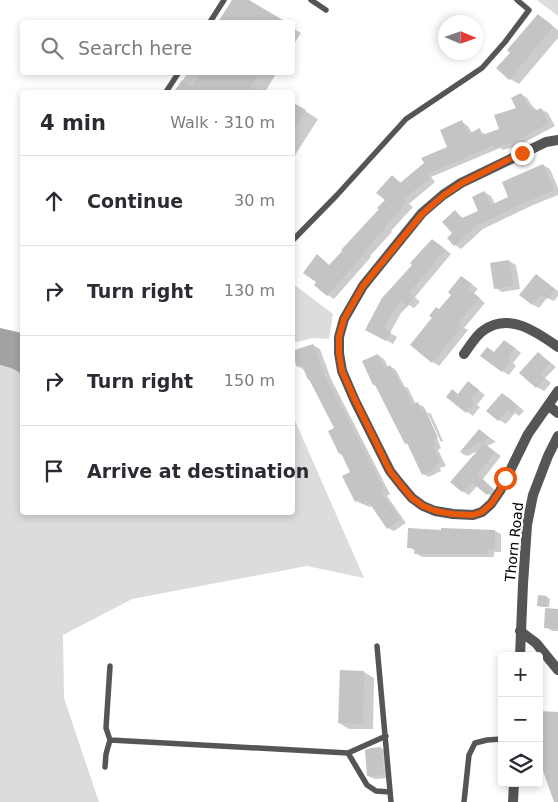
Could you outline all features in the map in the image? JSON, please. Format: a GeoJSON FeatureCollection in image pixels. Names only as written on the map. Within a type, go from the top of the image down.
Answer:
{"type":"FeatureCollection","features":[{"type":"Feature","properties":{"kind":"street"},"geometry":{"type":"LineString","coordinates":[[558,140],[546,142],[462,183],[444,195],[422,214],[363,286],[344,319],[339,337],[342,371],[390,471],[412,498],[423,506],[436,511],[473,515],[482,512],[491,504],[500,491],[528,434],[558,391]]}},
{"type":"Feature","properties":{"kind":"street"},"geometry":{"type":"LineString","coordinates":[[464,354],[483,330],[499,322],[518,324],[540,334],[558,347]]}},
{"type":"Feature","properties":{"kind":"street"},"geometry":{"type":"LineString","coordinates":[[549,406],[558,412]]}},
{"type":"Feature","properties":{"kind":"street","name":"Thorn Road"},"geometry":{"type":"LineString","coordinates":[[520,652],[527,525],[533,495],[558,436]]}},
{"type":"Feature","properties":{"kind":"street"},"geometry":{"type":"LineString","coordinates":[[520,631],[536,643],[558,670]]}},
{"type":"Feature","properties":{"kind":"street"},"geometry":{"type":"LineString","coordinates":[[513,802],[514,787]]}},
{"type":"Feature","properties":{"kind":"lane"},"geometry":{"type":"LineString","coordinates":[[211,20],[224,0]]}},
{"type":"Feature","properties":{"kind":"lane"},"geometry":{"type":"LineString","coordinates":[[311,0],[326,10]]}},
{"type":"Feature","properties":{"kind":"lane"},"geometry":{"type":"LineString","coordinates":[[295,238],[406,119],[482,68],[488,62],[529,10],[518,0]]}},
{"type":"Feature","properties":{"kind":"lane"},"geometry":{"type":"LineString","coordinates":[[167,90],[177,75]]}},
{"type":"Feature","properties":{"kind":"lane"},"geometry":{"type":"LineString","coordinates":[[377,646],[391,802]]}},
{"type":"Feature","properties":{"kind":"lane"},"geometry":{"type":"LineString","coordinates":[[105,768],[110,740],[106,728],[110,666]]}},
{"type":"Feature","properties":{"kind":"lane"},"geometry":{"type":"LineString","coordinates":[[110,740],[348,753],[386,736]]}},
{"type":"Feature","properties":{"kind":"lane"},"geometry":{"type":"LineString","coordinates":[[464,802],[469,755],[476,743],[498,739]]}},
{"type":"Feature","properties":{"kind":"lane"},"geometry":{"type":"LineString","coordinates":[[348,753],[367,784],[376,790],[390,792]]}},
{"type":"Feature","properties":{"kind":"shaded area"},"geometry":{"type":"Polygon","coordinates":[[[537,0],[558,0],[558,16],[537,0]]]}},
{"type":"Feature","properties":{"kind":"shaded area"},"geometry":{"type":"Polygon","coordinates":[[[295,285],[333,314],[329,339],[313,338],[295,342],[295,285]]]}},
{"type":"Feature","properties":{"kind":"shaded area"},"geometry":{"type":"Polygon","coordinates":[[[0,328],[20,333],[20,373],[0,365],[0,328]]]}},
{"type":"Feature","properties":{"kind":"shaded area"},"geometry":{"type":"Polygon","coordinates":[[[0,365],[20,373],[20,515],[295,515],[295,421],[364,578],[307,566],[132,599],[63,635],[64,698],[99,802],[0,802],[0,365]]]}},
{"type":"Feature","properties":{"kind":"building"},"geometry":{"type":"Polygon","coordinates":[[[232,0],[249,0],[283,20],[219,20],[232,0]]]}},
{"type":"Feature","properties":{"kind":"building"},"geometry":{"type":"Polygon","coordinates":[[[538,14],[553,27],[509,80],[496,68],[510,53],[507,50],[538,14]]]}},
{"type":"Feature","properties":{"kind":"building"},"geometry":{"type":"Polygon","coordinates":[[[199,75],[258,75],[249,90],[175,90],[182,80],[193,86],[199,75]]]}},
{"type":"Feature","properties":{"kind":"building"},"geometry":{"type":"Polygon","coordinates":[[[521,93],[529,107],[532,106],[535,111],[541,108],[549,123],[519,140],[495,148],[495,145],[426,174],[430,178],[404,199],[407,202],[327,296],[314,285],[316,282],[303,273],[317,254],[329,265],[342,251],[385,200],[376,193],[392,175],[400,183],[424,163],[421,158],[447,147],[440,130],[462,120],[468,134],[480,128],[482,135],[499,129],[494,115],[516,108],[511,98],[521,93]]]}},
{"type":"Feature","properties":{"kind":"building"},"geometry":{"type":"Polygon","coordinates":[[[295,104],[306,110],[295,126],[295,104]]]}},
{"type":"Feature","properties":{"kind":"building"},"geometry":{"type":"Polygon","coordinates":[[[543,164],[554,190],[476,226],[454,246],[447,238],[452,233],[442,222],[455,210],[462,218],[478,211],[472,197],[484,191],[491,205],[508,197],[502,182],[543,164]]]}},
{"type":"Feature","properties":{"kind":"building"},"geometry":{"type":"Polygon","coordinates":[[[432,239],[445,250],[409,293],[414,297],[407,306],[402,301],[394,310],[384,328],[391,332],[386,341],[365,330],[382,298],[412,265],[410,263],[432,239]]]}},
{"type":"Feature","properties":{"kind":"building"},"geometry":{"type":"Polygon","coordinates":[[[509,260],[513,286],[494,289],[490,263],[509,260]]]}},
{"type":"Feature","properties":{"kind":"building"},"geometry":{"type":"Polygon","coordinates":[[[536,274],[555,289],[547,299],[541,294],[532,305],[519,295],[536,274]]]}},
{"type":"Feature","properties":{"kind":"building"},"geometry":{"type":"Polygon","coordinates":[[[461,276],[472,284],[468,289],[480,298],[458,323],[462,326],[432,363],[410,345],[432,318],[429,316],[436,307],[439,309],[451,295],[448,292],[461,276]]]}},
{"type":"Feature","properties":{"kind":"building"},"geometry":{"type":"Polygon","coordinates":[[[504,340],[515,348],[507,358],[511,361],[502,372],[480,356],[487,347],[494,352],[504,340]]]}},
{"type":"Feature","properties":{"kind":"building"},"geometry":{"type":"Polygon","coordinates":[[[313,344],[324,374],[385,490],[381,492],[400,519],[387,529],[368,501],[362,504],[360,499],[355,502],[342,476],[350,472],[328,431],[334,428],[302,365],[297,367],[295,350],[313,344]]]}},
{"type":"Feature","properties":{"kind":"building"},"geometry":{"type":"Polygon","coordinates":[[[538,352],[550,363],[540,374],[545,379],[536,388],[519,373],[538,352]]]}},
{"type":"Feature","properties":{"kind":"building"},"geometry":{"type":"Polygon","coordinates":[[[378,354],[385,368],[390,365],[400,384],[402,383],[412,405],[418,402],[422,411],[425,409],[438,438],[433,440],[435,445],[433,446],[441,462],[435,465],[436,468],[422,475],[407,443],[405,444],[362,361],[378,354]]]}},
{"type":"Feature","properties":{"kind":"building"},"geometry":{"type":"Polygon","coordinates":[[[468,381],[479,390],[471,400],[474,403],[466,413],[446,397],[452,389],[458,394],[468,381]]]}},
{"type":"Feature","properties":{"kind":"building"},"geometry":{"type":"Polygon","coordinates":[[[502,393],[518,406],[512,413],[508,410],[498,421],[486,411],[502,393]]]}},
{"type":"Feature","properties":{"kind":"building"},"geometry":{"type":"Polygon","coordinates":[[[479,429],[490,438],[459,453],[479,429]]]}},
{"type":"Feature","properties":{"kind":"building"},"geometry":{"type":"Polygon","coordinates":[[[484,443],[495,452],[477,475],[492,489],[487,495],[471,482],[462,492],[450,482],[484,443]]]}},
{"type":"Feature","properties":{"kind":"building"},"geometry":{"type":"Polygon","coordinates":[[[408,528],[495,530],[495,549],[488,549],[487,554],[414,554],[415,548],[407,548],[408,528]]]}},
{"type":"Feature","properties":{"kind":"building"},"geometry":{"type":"Polygon","coordinates":[[[538,595],[547,596],[547,606],[537,606],[538,595]]]}},
{"type":"Feature","properties":{"kind":"building"},"geometry":{"type":"Polygon","coordinates":[[[545,608],[558,609],[558,629],[544,628],[545,608]]]}},
{"type":"Feature","properties":{"kind":"building"},"geometry":{"type":"Polygon","coordinates":[[[340,670],[364,671],[363,724],[338,723],[340,670]]]}},
{"type":"Feature","properties":{"kind":"building"},"geometry":{"type":"Polygon","coordinates":[[[543,711],[558,712],[558,802],[554,802],[543,771],[543,711]]]}},
{"type":"Feature","properties":{"kind":"building"},"geometry":{"type":"Polygon","coordinates":[[[381,747],[384,775],[367,776],[365,750],[381,747]]]}},
{"type":"Feature","properties":{"kind":"route"},"geometry":{"type":"LineString","coordinates":[[505,478],[500,491],[491,504],[482,512],[473,515],[436,511],[423,506],[412,498],[390,471],[355,400],[342,371],[339,337],[344,319],[363,286],[392,248],[422,214],[444,195],[462,183],[522,153]]}}]}
